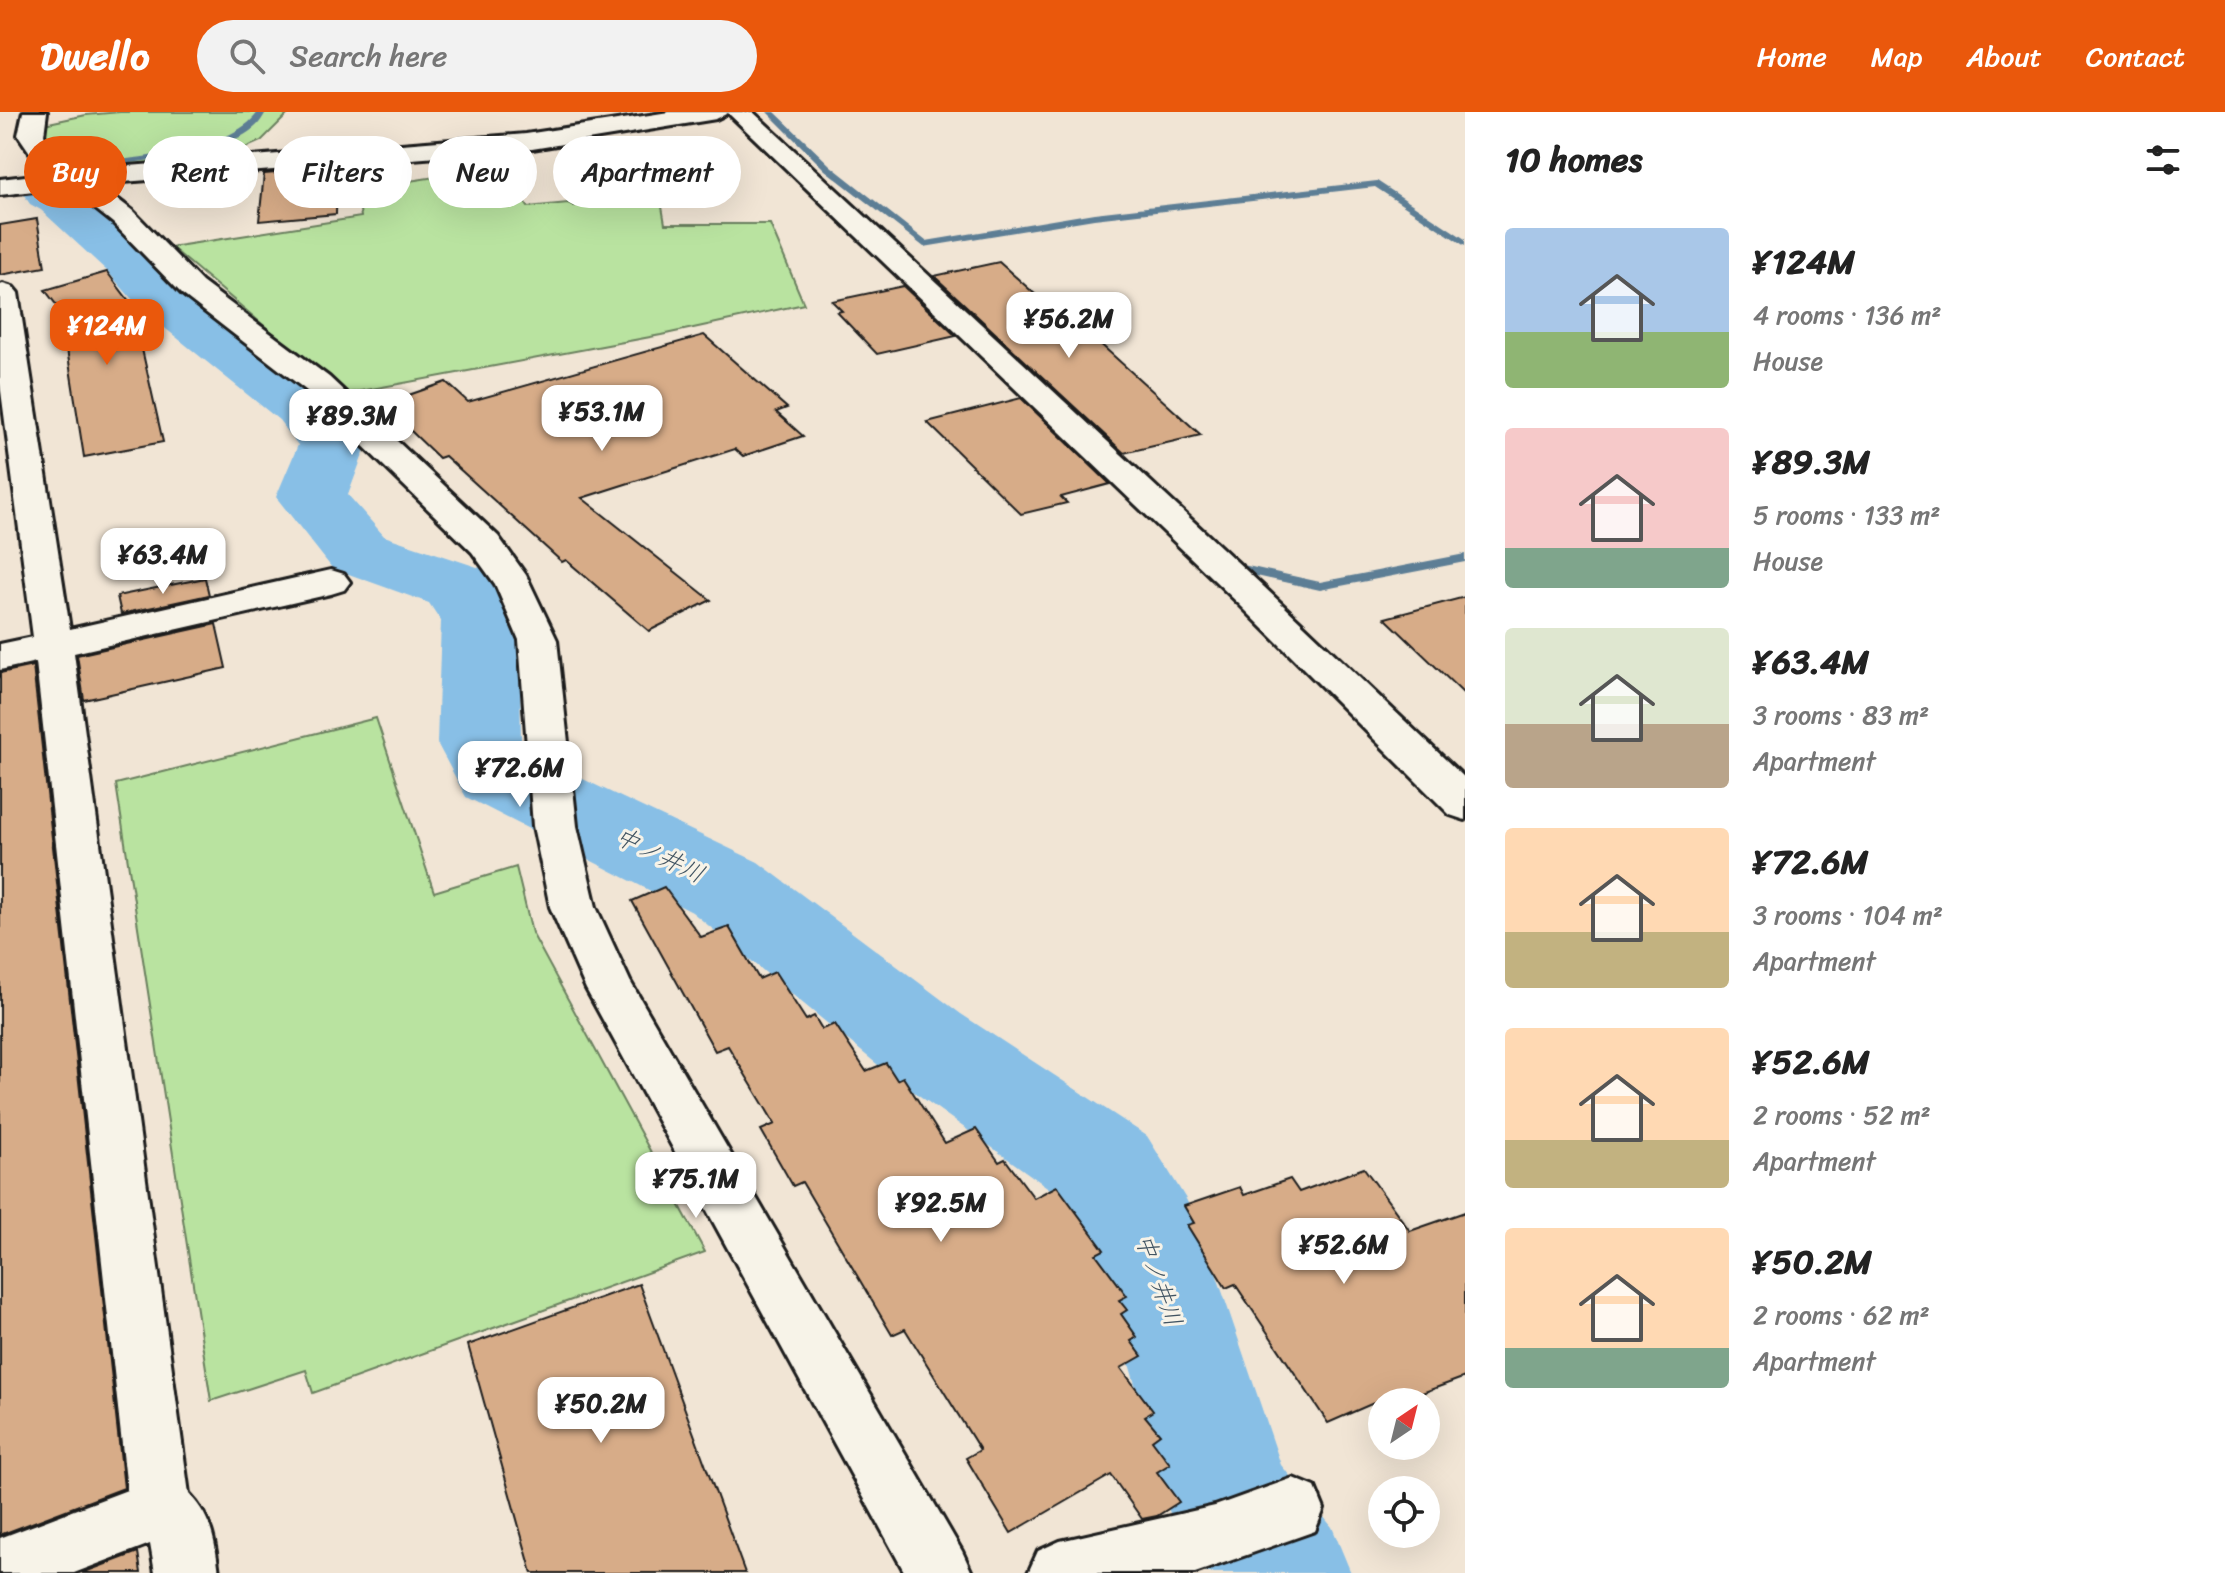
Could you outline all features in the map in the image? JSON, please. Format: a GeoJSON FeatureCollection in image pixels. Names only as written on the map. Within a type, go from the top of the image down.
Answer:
{"type":"FeatureCollection","features":[{"type":"Feature","properties":{"kind":"street"},"geometry":{"type":"LineString","coordinates":[[32,136],[35,112]]}},
{"type":"Feature","properties":{"kind":"street"},"geometry":{"type":"LineString","coordinates":[[127,174],[526,142],[716,112]]}},
{"type":"Feature","properties":{"kind":"street"},"geometry":{"type":"LineString","coordinates":[[739,112],[1251,595],[1465,804]]}},
{"type":"Feature","properties":{"kind":"street"},"geometry":{"type":"LineString","coordinates":[[0,187],[24,184]]}},
{"type":"Feature","properties":{"kind":"street"},"geometry":{"type":"LineString","coordinates":[[112,208],[192,288],[318,384],[485,544],[513,583],[538,640],[553,806],[573,907],[610,989],[940,1573]]}},
{"type":"Feature","properties":{"kind":"street"},"geometry":{"type":"LineString","coordinates":[[0,294],[3,293],[53,644],[160,1509],[182,1532],[187,1573]]}},
{"type":"Feature","properties":{"kind":"street"},"geometry":{"type":"LineString","coordinates":[[0,657],[331,582]]}},
{"type":"Feature","properties":{"kind":"street"},"geometry":{"type":"LineString","coordinates":[[0,1570],[160,1509]]}},
{"type":"Feature","properties":{"kind":"street"},"geometry":{"type":"LineString","coordinates":[[1060,1573],[1215,1537],[1293,1509]]}},
{"type":"Feature","properties":{"kind":"green space"},"geometry":{"type":"Polygon","coordinates":[[[120,112],[288,112],[258,142],[258,136],[143,136],[143,165],[127,166],[127,136],[47,136],[44,124],[120,112]]]}},
{"type":"Feature","properties":{"kind":"green space"},"geometry":{"type":"Polygon","coordinates":[[[428,178],[428,208],[537,208],[553,204],[553,208],[662,208],[665,224],[770,224],[804,304],[661,335],[345,394],[171,247],[361,217],[360,208],[412,208],[412,181],[428,178]]]}},
{"type":"Feature","properties":{"kind":"green space"},"geometry":{"type":"Polygon","coordinates":[[[376,718],[434,892],[516,867],[532,933],[705,1252],[313,1393],[306,1370],[211,1401],[116,784],[376,718]]]}},
{"type":"Feature","properties":{"kind":"building"},"geometry":{"type":"Polygon","coordinates":[[[274,173],[274,208],[336,208],[336,214],[259,221],[264,174],[274,173]]]}},
{"type":"Feature","properties":{"kind":"building"},"geometry":{"type":"Polygon","coordinates":[[[37,219],[45,267],[0,275],[0,225],[37,219]]]}},
{"type":"Feature","properties":{"kind":"building"},"geometry":{"type":"Polygon","coordinates":[[[999,262],[1066,322],[1074,320],[1201,435],[1124,453],[934,276],[999,262]]]}},
{"type":"Feature","properties":{"kind":"building"},"geometry":{"type":"Polygon","coordinates":[[[107,272],[132,305],[163,442],[84,457],[61,311],[45,290],[107,272]]]}},
{"type":"Feature","properties":{"kind":"building"},"geometry":{"type":"Polygon","coordinates":[[[903,286],[956,336],[877,354],[837,312],[842,311],[832,301],[903,286]]]}},
{"type":"Feature","properties":{"kind":"building"},"geometry":{"type":"Polygon","coordinates":[[[704,335],[787,408],[776,412],[803,436],[743,456],[735,449],[582,498],[711,600],[649,631],[566,560],[562,562],[445,456],[439,458],[383,404],[446,382],[468,402],[704,335]]]}},
{"type":"Feature","properties":{"kind":"building"},"geometry":{"type":"Polygon","coordinates":[[[1021,398],[1110,484],[1061,497],[1067,503],[1021,514],[927,422],[1021,398]]]}},
{"type":"Feature","properties":{"kind":"building"},"geometry":{"type":"Polygon","coordinates":[[[205,578],[209,595],[121,614],[117,596],[205,578]]]}},
{"type":"Feature","properties":{"kind":"building"},"geometry":{"type":"Polygon","coordinates":[[[1465,597],[1465,695],[1385,618],[1465,597]]]}},
{"type":"Feature","properties":{"kind":"building"},"geometry":{"type":"Polygon","coordinates":[[[216,624],[226,668],[84,700],[77,655],[216,624]]]}},
{"type":"Feature","properties":{"kind":"building"},"geometry":{"type":"Polygon","coordinates":[[[33,666],[124,1488],[0,1535],[0,673],[33,666]]]}},
{"type":"Feature","properties":{"kind":"building"},"geometry":{"type":"Polygon","coordinates":[[[664,887],[701,937],[729,927],[759,979],[775,972],[806,1020],[814,1016],[822,1029],[835,1024],[866,1071],[886,1063],[897,1080],[903,1077],[945,1143],[976,1129],[999,1162],[1005,1159],[1034,1198],[1057,1186],[1104,1250],[1096,1254],[1127,1296],[1119,1300],[1127,1310],[1121,1314],[1137,1337],[1131,1341],[1142,1356],[1121,1368],[1153,1411],[1145,1416],[1160,1434],[1152,1440],[1170,1464],[1157,1472],[1179,1502],[1157,1516],[1142,1519],[1111,1475],[1011,1533],[966,1458],[980,1450],[905,1329],[892,1335],[802,1182],[793,1186],[761,1130],[775,1124],[728,1046],[715,1051],[632,901],[664,887]]]}},
{"type":"Feature","properties":{"kind":"building"},"geometry":{"type":"Polygon","coordinates":[[[1364,1168],[1410,1231],[1465,1212],[1465,1377],[1435,1388],[1368,1388],[1368,1406],[1328,1423],[1235,1284],[1226,1288],[1187,1225],[1194,1223],[1184,1206],[1240,1187],[1244,1195],[1290,1179],[1299,1192],[1364,1168]]]}},
{"type":"Feature","properties":{"kind":"building"},"geometry":{"type":"Polygon","coordinates":[[[639,1284],[745,1573],[532,1573],[468,1345],[639,1284]]]}},
{"type":"Feature","properties":{"kind":"building"},"geometry":{"type":"Polygon","coordinates":[[[138,1552],[141,1573],[82,1573],[138,1552]]]}},
{"type":"Feature","properties":{"kind":"waterway"},"geometry":{"type":"LineString","coordinates":[[127,161],[192,149],[236,136],[251,127],[262,112]]}},
{"type":"Feature","properties":{"kind":"waterway"},"geometry":{"type":"LineString","coordinates":[[771,112],[828,168],[924,244],[1094,216],[1377,184],[1465,243]]}},
{"type":"Feature","properties":{"kind":"waterway","name":"中ノ井川"},"geometry":{"type":"LineString","coordinates":[[71,208],[128,259],[161,295],[302,406],[333,444],[312,497],[358,552],[456,586],[480,621],[479,743],[497,775],[725,887],[925,1044],[1109,1170],[1147,1235],[1212,1438],[1227,1498],[1286,1573]]}},
{"type":"Feature","properties":{"kind":"waterway"},"geometry":{"type":"LineString","coordinates":[[1243,569],[1320,586],[1465,558]]}}]}
